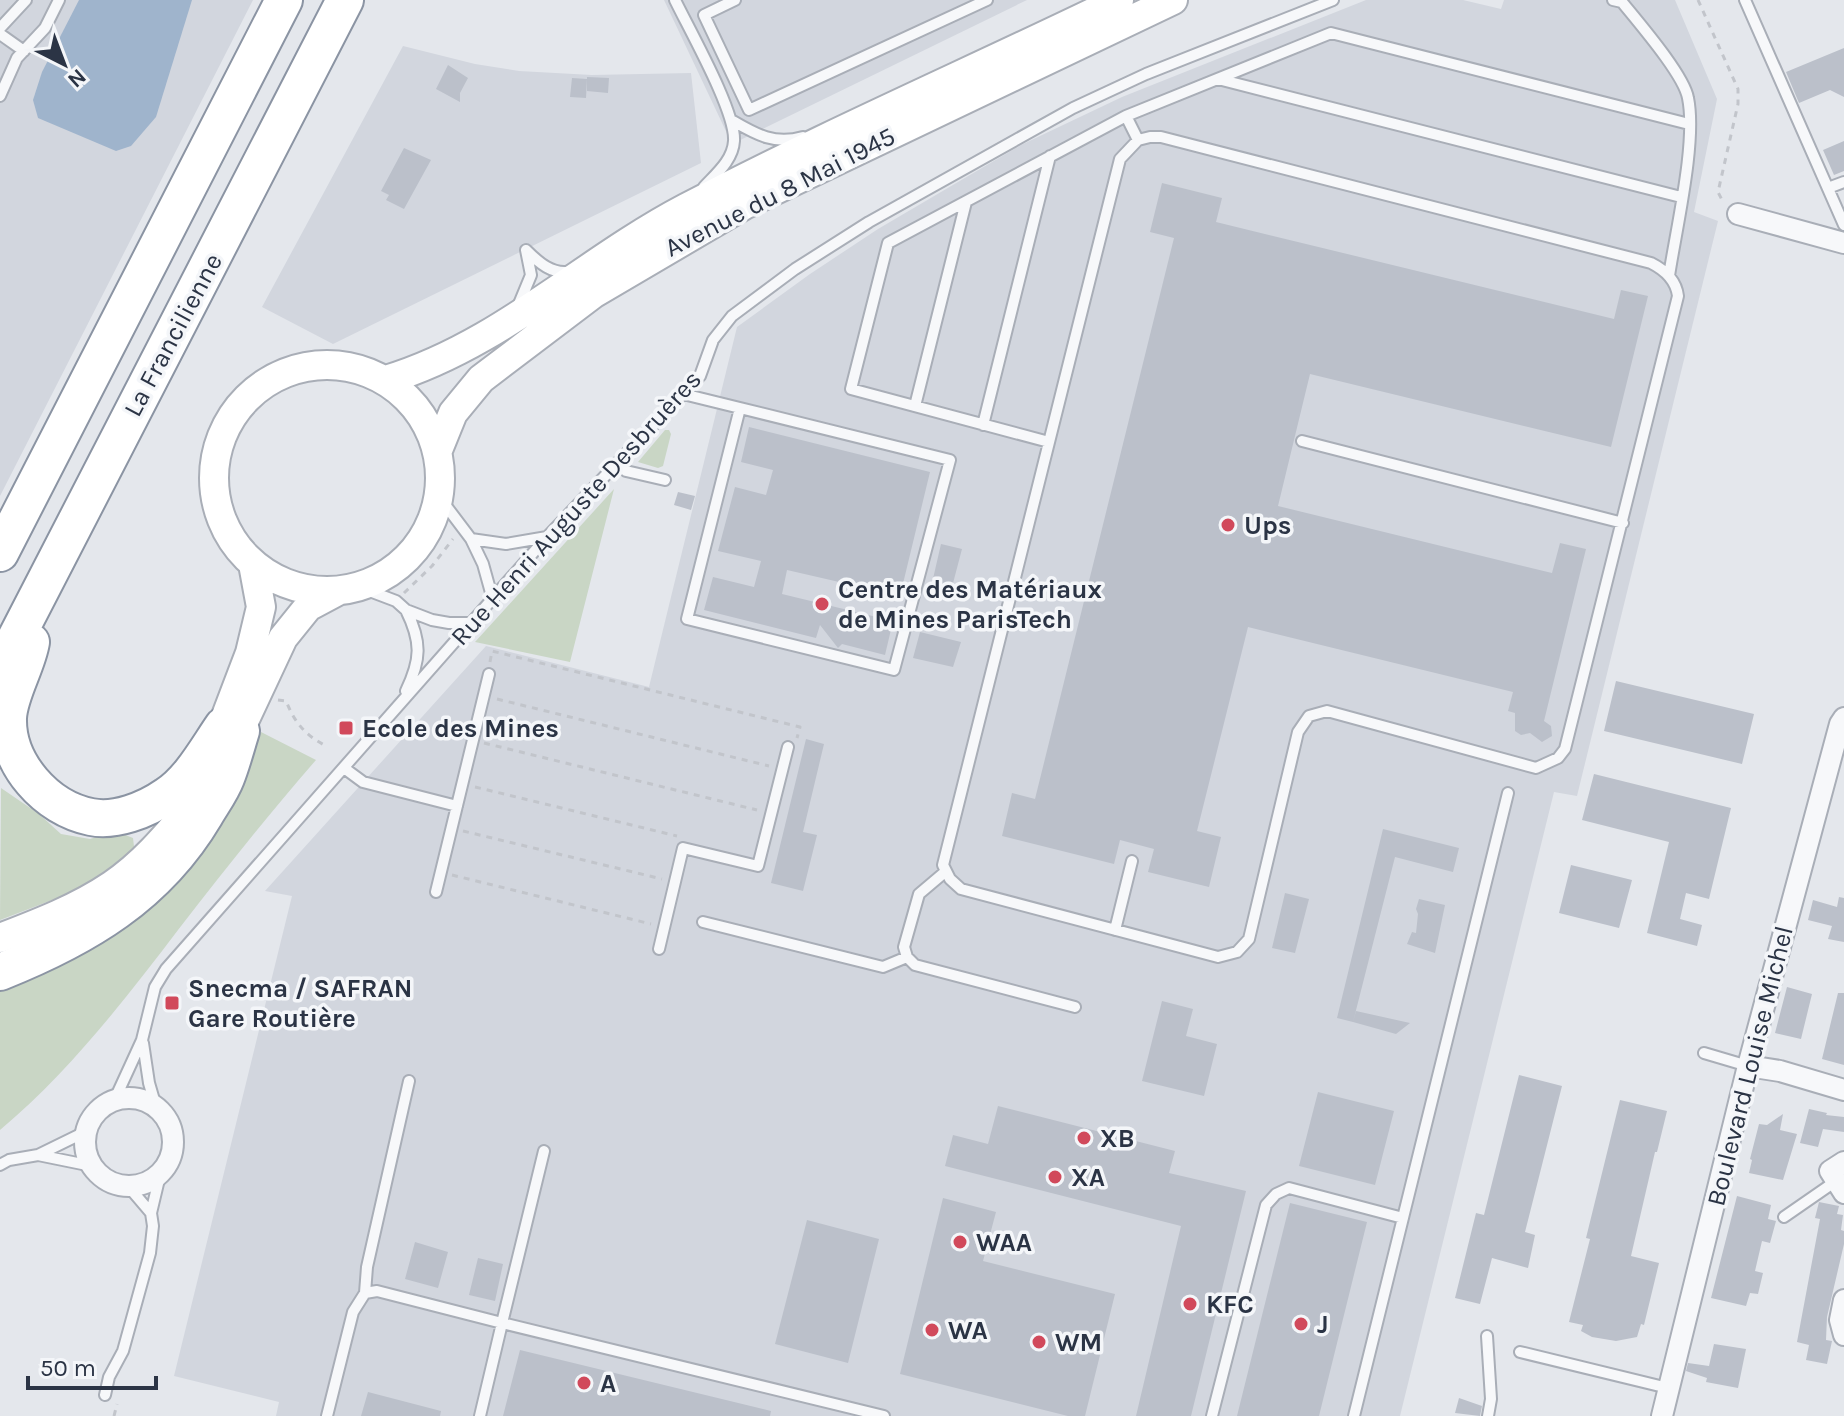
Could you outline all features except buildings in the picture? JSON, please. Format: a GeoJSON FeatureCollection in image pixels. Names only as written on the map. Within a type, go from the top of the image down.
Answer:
{"type":"FeatureCollection","features":[{"type":"Feature","properties":{"kind":"highway","name":"La Francilienne"},"geometry":{"type":"LineString","coordinates":[[0,553],[284,0]]}},
{"type":"Feature","properties":{"kind":"highway","name":"La Francilienne"},"geometry":{"type":"LineString","coordinates":[[0,669],[345,0]]}},
{"type":"Feature","properties":{"kind":"highway"},"geometry":{"type":"LineString","coordinates":[[34,602],[30,646],[8,716],[12,751],[33,783],[60,807],[93,818],[131,814],[168,795],[232,728]]}},
{"type":"Feature","properties":{"kind":"highway"},"geometry":{"type":"LineString","coordinates":[[0,972],[44,954],[95,927],[147,889],[193,835],[225,781],[232,728]]}},
{"type":"Feature","properties":{"kind":"main road","name":"Avenue du 8 Mai 1945"},"geometry":{"type":"LineString","coordinates":[[386,380],[425,369],[475,344],[536,307],[593,265],[685,209],[1119,0]]}},
{"type":"Feature","properties":{"kind":"main road","name":"Avenue du 8 Mai 1945"},"geometry":{"type":"LineString","coordinates":[[438,450],[453,413],[481,379],[593,294],[627,273],[746,204],[1173,0]]}},
{"type":"Feature","properties":{"kind":"main road","name":"Avenue du 8 Mai 1945"},"geometry":{"type":"LineString","coordinates":[[0,924],[47,906],[99,880],[150,840],[206,768],[283,638],[308,607],[388,574],[412,554],[430,528],[440,498],[438,450],[427,423],[410,399],[386,380],[358,368],[328,364],[297,368],[269,380],[245,399],[227,424],[216,453],[214,483],[219,514],[232,541],[253,564],[279,581],[308,590],[348,589]]}},
{"type":"Feature","properties":{"kind":"main road","name":"Avenue du 8 Mai 1945"},"geometry":{"type":"LineString","coordinates":[[0,938],[65,912],[114,884],[164,839],[208,788],[232,728],[261,607],[253,564]]}},
{"type":"Feature","properties":{"kind":"street"},"geometry":{"type":"LineString","coordinates":[[1738,214],[1844,243]]}},
{"type":"Feature","properties":{"kind":"street","name":"Boulevard Louise Michel"},"geometry":{"type":"LineString","coordinates":[[1662,1416],[1748,1066],[1844,718]]}},
{"type":"Feature","properties":{"kind":"street"},"geometry":{"type":"LineString","coordinates":[[1748,1066],[1780,1071],[1844,1090]]}},
{"type":"Feature","properties":{"kind":"street"},"geometry":{"type":"LineString","coordinates":[[114,1101],[136,1098],[156,1107]]}},
{"type":"Feature","properties":{"kind":"street","name":"Rue Henri Auguste Desbruères"},"geometry":{"type":"LineString","coordinates":[[87,1131],[96,1113],[114,1101]]}},
{"type":"Feature","properties":{"kind":"street","name":"Rue Henri Auguste Desbruères"},"geometry":{"type":"LineString","coordinates":[[156,1107],[170,1125],[173,1140],[171,1155],[161,1171]]}},
{"type":"Feature","properties":{"kind":"street"},"geometry":{"type":"LineString","coordinates":[[87,1131],[86,1153],[92,1166]]}},
{"type":"Feature","properties":{"kind":"street","name":"Rue Henri Auguste Desbruères"},"geometry":{"type":"LineString","coordinates":[[92,1166],[114,1183],[128,1186]]}},
{"type":"Feature","properties":{"kind":"street"},"geometry":{"type":"LineString","coordinates":[[128,1186],[142,1184],[161,1171]]}},
{"type":"Feature","properties":{"kind":"street"},"geometry":{"type":"LineString","coordinates":[[1844,1300],[1840,1320],[1844,1335]]}},
{"type":"Feature","properties":{"kind":"lane"},"geometry":{"type":"LineString","coordinates":[[24,51],[0,31],[26,0]]}},
{"type":"Feature","properties":{"kind":"lane"},"geometry":{"type":"LineString","coordinates":[[0,96],[17,58],[45,28],[59,0]]}},
{"type":"Feature","properties":{"kind":"lane"},"geometry":{"type":"LineString","coordinates":[[675,0],[733,121],[734,145],[723,168],[685,209]]}},
{"type":"Feature","properties":{"kind":"lane"},"geometry":{"type":"LineString","coordinates":[[735,0],[704,15],[749,110],[987,0]]}},
{"type":"Feature","properties":{"kind":"lane","name":"Rue Henri Auguste Desbruères"},"geometry":{"type":"LineString","coordinates":[[114,1101],[142,1040],[155,987],[166,969],[547,537],[700,376],[713,340],[732,316],[795,269],[869,222],[1073,108],[1146,74],[1333,0]]}},
{"type":"Feature","properties":{"kind":"lane"},"geometry":{"type":"LineString","coordinates":[[1613,0],[1622,2],[1659,48],[1688,96],[1689,145],[1669,276]]}},
{"type":"Feature","properties":{"kind":"lane"},"geometry":{"type":"LineString","coordinates":[[1745,0],[1844,225]]}},
{"type":"Feature","properties":{"kind":"lane"},"geometry":{"type":"LineString","coordinates":[[1049,442],[851,389],[888,243],[1126,116],[1331,33],[1689,124]]}},
{"type":"Feature","properties":{"kind":"lane"},"geometry":{"type":"LineString","coordinates":[[1218,79],[1681,197]]}},
{"type":"Feature","properties":{"kind":"lane"},"geometry":{"type":"LineString","coordinates":[[1126,116],[1138,140]]}},
{"type":"Feature","properties":{"kind":"lane"},"geometry":{"type":"LineString","coordinates":[[733,121],[761,138],[793,140],[863,121]]}},
{"type":"Feature","properties":{"kind":"lane"},"geometry":{"type":"LineString","coordinates":[[1161,137],[1513,227],[1651,263],[1669,276],[1677,285],[1678,296],[1570,739],[1558,758],[1536,768],[1327,711],[1317,712],[1302,723],[1298,732],[1249,939],[1244,947],[1228,956],[1218,957],[961,889],[945,872],[943,865],[1120,159],[1138,140],[1161,137]]}},
{"type":"Feature","properties":{"kind":"lane"},"geometry":{"type":"LineString","coordinates":[[983,425],[1050,156]]}},
{"type":"Feature","properties":{"kind":"lane"},"geometry":{"type":"LineString","coordinates":[[1828,188],[1844,182]]}},
{"type":"Feature","properties":{"kind":"lane"},"geometry":{"type":"LineString","coordinates":[[915,406],[966,202]]}},
{"type":"Feature","properties":{"kind":"lane"},"geometry":{"type":"LineString","coordinates":[[475,344],[522,301],[531,275],[526,250],[544,267],[566,273],[593,265]]}},
{"type":"Feature","properties":{"kind":"lane"},"geometry":{"type":"LineString","coordinates":[[683,394],[740,408],[950,460],[894,670],[687,619],[740,408]]}},
{"type":"Feature","properties":{"kind":"lane"},"geometry":{"type":"LineString","coordinates":[[1302,441],[1623,523]]}},
{"type":"Feature","properties":{"kind":"lane"},"geometry":{"type":"LineString","coordinates":[[617,463],[626,471],[665,480]]}},
{"type":"Feature","properties":{"kind":"lane"},"geometry":{"type":"LineString","coordinates":[[440,498],[471,539],[483,564],[493,600]]}},
{"type":"Feature","properties":{"kind":"lane"},"geometry":{"type":"LineString","coordinates":[[471,539],[506,544],[547,537]]}},
{"type":"Feature","properties":{"kind":"lane"},"geometry":{"type":"LineString","coordinates":[[348,589],[396,601],[406,610],[414,626],[419,657],[401,703]]}},
{"type":"Feature","properties":{"kind":"lane"},"geometry":{"type":"LineString","coordinates":[[406,610],[449,623],[473,623]]}},
{"type":"Feature","properties":{"kind":"lane"},"geometry":{"type":"LineString","coordinates":[[436,892],[489,674]]}},
{"type":"Feature","properties":{"kind":"lane"},"geometry":{"type":"LineString","coordinates":[[659,949],[683,848],[758,866],[788,747]]}},
{"type":"Feature","properties":{"kind":"lane"},"geometry":{"type":"LineString","coordinates":[[344,768],[363,782],[457,806]]}},
{"type":"Feature","properties":{"kind":"lane"},"geometry":{"type":"LineString","coordinates":[[1354,1416],[1508,793]]}},
{"type":"Feature","properties":{"kind":"lane"},"geometry":{"type":"LineString","coordinates":[[1115,930],[1132,861]]}},
{"type":"Feature","properties":{"kind":"lane"},"geometry":{"type":"LineString","coordinates":[[945,872],[919,894],[904,947],[907,957],[915,965],[1075,1007]]}},
{"type":"Feature","properties":{"kind":"lane"},"geometry":{"type":"LineString","coordinates":[[703,922],[883,967],[907,957]]}},
{"type":"Feature","properties":{"kind":"lane","name":"Rue Henri Auguste Desbruères"},"geometry":{"type":"LineString","coordinates":[[142,1040],[156,1107]]}},
{"type":"Feature","properties":{"kind":"lane"},"geometry":{"type":"LineString","coordinates":[[1704,1053],[1748,1066]]}},
{"type":"Feature","properties":{"kind":"lane"},"geometry":{"type":"LineString","coordinates":[[327,1416],[353,1312],[365,1293],[367,1267],[409,1081]]}},
{"type":"Feature","properties":{"kind":"lane","name":"Rue Henri Auguste Desbruères"},"geometry":{"type":"LineString","coordinates":[[0,1165],[9,1160],[38,1155],[87,1131]]}},
{"type":"Feature","properties":{"kind":"lane"},"geometry":{"type":"LineString","coordinates":[[480,1416],[544,1151]]}},
{"type":"Feature","properties":{"kind":"lane","name":"Rue Henri Auguste Desbruères"},"geometry":{"type":"LineString","coordinates":[[38,1155],[92,1166]]}},
{"type":"Feature","properties":{"kind":"lane"},"geometry":{"type":"LineString","coordinates":[[105,1395],[109,1377],[123,1351],[150,1253],[153,1237],[151,1213],[161,1171]]}},
{"type":"Feature","properties":{"kind":"lane"},"geometry":{"type":"LineString","coordinates":[[1784,1217],[1841,1179]]}},
{"type":"Feature","properties":{"kind":"lane"},"geometry":{"type":"LineString","coordinates":[[128,1186],[151,1213]]}},
{"type":"Feature","properties":{"kind":"lane"},"geometry":{"type":"LineString","coordinates":[[1212,1416],[1266,1205],[1276,1194],[1289,1188],[1403,1218]]}},
{"type":"Feature","properties":{"kind":"lane"},"geometry":{"type":"LineString","coordinates":[[365,1293],[377,1291],[884,1416]]}},
{"type":"Feature","properties":{"kind":"lane"},"geometry":{"type":"LineString","coordinates":[[1487,1336],[1491,1399],[1488,1416]]}},
{"type":"Feature","properties":{"kind":"lane"},"geometry":{"type":"LineString","coordinates":[[1520,1352],[1668,1388]]}},
{"type":"Feature","properties":{"kind":"path"},"geometry":{"type":"LineString","coordinates":[[1698,0],[1738,89],[1738,104],[1718,192],[1720,199],[1738,214]]}},
{"type":"Feature","properties":{"kind":"path"},"geometry":{"type":"LineString","coordinates":[[396,601],[432,566],[462,526]]}},
{"type":"Feature","properties":{"kind":"path"},"geometry":{"type":"LineString","coordinates":[[489,674],[492,651],[800,727],[797,740],[800,740]]}},
{"type":"Feature","properties":{"kind":"path"},"geometry":{"type":"LineString","coordinates":[[484,696],[782,770]]}},
{"type":"Feature","properties":{"kind":"path"},"geometry":{"type":"LineString","coordinates":[[267,703],[286,701],[299,728],[309,738],[326,746]]}},
{"type":"Feature","properties":{"kind":"path"},"geometry":{"type":"LineString","coordinates":[[473,740],[772,813]]}},
{"type":"Feature","properties":{"kind":"path"},"geometry":{"type":"LineString","coordinates":[[462,784],[696,841],[694,850]]}},
{"type":"Feature","properties":{"kind":"path"},"geometry":{"type":"LineString","coordinates":[[451,828],[675,882]]}},
{"type":"Feature","properties":{"kind":"path"},"geometry":{"type":"LineString","coordinates":[[441,872],[664,927]]}},
{"type":"Feature","properties":{"kind":"path"},"geometry":{"type":"LineString","coordinates":[[114,1416],[118,1398]]}},
{"type":"Feature","properties":{"kind":"shaded area"},"geometry":{"type":"Polygon","coordinates":[[[0,0],[253,0],[0,496],[0,0]]]}},
{"type":"Feature","properties":{"kind":"shaded area"},"geometry":{"type":"Polygon","coordinates":[[[664,0],[1027,0],[732,144],[664,0]]]}},
{"type":"Feature","properties":{"kind":"shaded area"},"geometry":{"type":"Polygon","coordinates":[[[1366,0],[1463,0],[1501,9],[1504,0],[1675,0],[1717,99],[1694,212],[1718,221],[1577,796],[1554,792],[1400,1416],[276,1416],[279,1402],[174,1376],[292,896],[265,891],[486,646],[649,687],[737,327],[878,229],[1021,145],[1122,97],[1366,0]]]}},
{"type":"Feature","properties":{"kind":"shaded area"},"geometry":{"type":"Polygon","coordinates":[[[403,46],[475,64],[519,71],[592,75],[691,73],[701,163],[333,344],[262,307],[403,46]]]}},
{"type":"Feature","properties":{"kind":"green space"},"geometry":{"type":"Polygon","coordinates":[[[665,430],[671,434],[663,466],[658,468],[638,462],[665,430]]]}},
{"type":"Feature","properties":{"kind":"green space"},"geometry":{"type":"Polygon","coordinates":[[[614,489],[570,662],[475,642],[614,489]]]}},
{"type":"Feature","properties":{"kind":"green space"},"geometry":{"type":"Polygon","coordinates":[[[261,732],[316,760],[94,1035],[49,1085],[0,1130],[0,987],[236,784],[261,732]]]}},
{"type":"Feature","properties":{"kind":"green space"},"geometry":{"type":"Polygon","coordinates":[[[1,788],[39,814],[61,834],[90,839],[115,831],[133,838],[135,855],[107,879],[0,920],[1,788]]]}},
{"type":"Feature","properties":{"kind":"water"},"geometry":{"type":"Polygon","coordinates":[[[79,0],[192,0],[156,117],[131,146],[116,151],[38,118],[33,100],[42,72],[79,0]]]}},
{"type":"Feature","properties":{"kind":"place","name":"Ups"},"geometry":{"type":"Point","coordinates":[1228,525]}},
{"type":"Feature","properties":{"kind":"place","name":"Centre des Matériaux de Mines ParisTech"},"geometry":{"type":"Point","coordinates":[822,604]}},
{"type":"Feature","properties":{"kind":"place","name":"Ecole des Mines"},"geometry":{"type":"Point","coordinates":[346,728]}},
{"type":"Feature","properties":{"kind":"place","name":"Snecma / SAFRAN Gare Routière"},"geometry":{"type":"Point","coordinates":[172,1003]}},
{"type":"Feature","properties":{"kind":"place","name":"XB"},"geometry":{"type":"Point","coordinates":[1084,1138]}},
{"type":"Feature","properties":{"kind":"place","name":"XA"},"geometry":{"type":"Point","coordinates":[1055,1177]}},
{"type":"Feature","properties":{"kind":"place","name":"WAA"},"geometry":{"type":"Point","coordinates":[960,1242]}},
{"type":"Feature","properties":{"kind":"place","name":"KFC"},"geometry":{"type":"Point","coordinates":[1190,1304]}},
{"type":"Feature","properties":{"kind":"place","name":"J"},"geometry":{"type":"Point","coordinates":[1301,1324]}},
{"type":"Feature","properties":{"kind":"place","name":"WA"},"geometry":{"type":"Point","coordinates":[932,1330]}},
{"type":"Feature","properties":{"kind":"place","name":"WM"},"geometry":{"type":"Point","coordinates":[1039,1342]}},
{"type":"Feature","properties":{"kind":"place","name":"A"},"geometry":{"type":"Point","coordinates":[584,1383]}}]}
